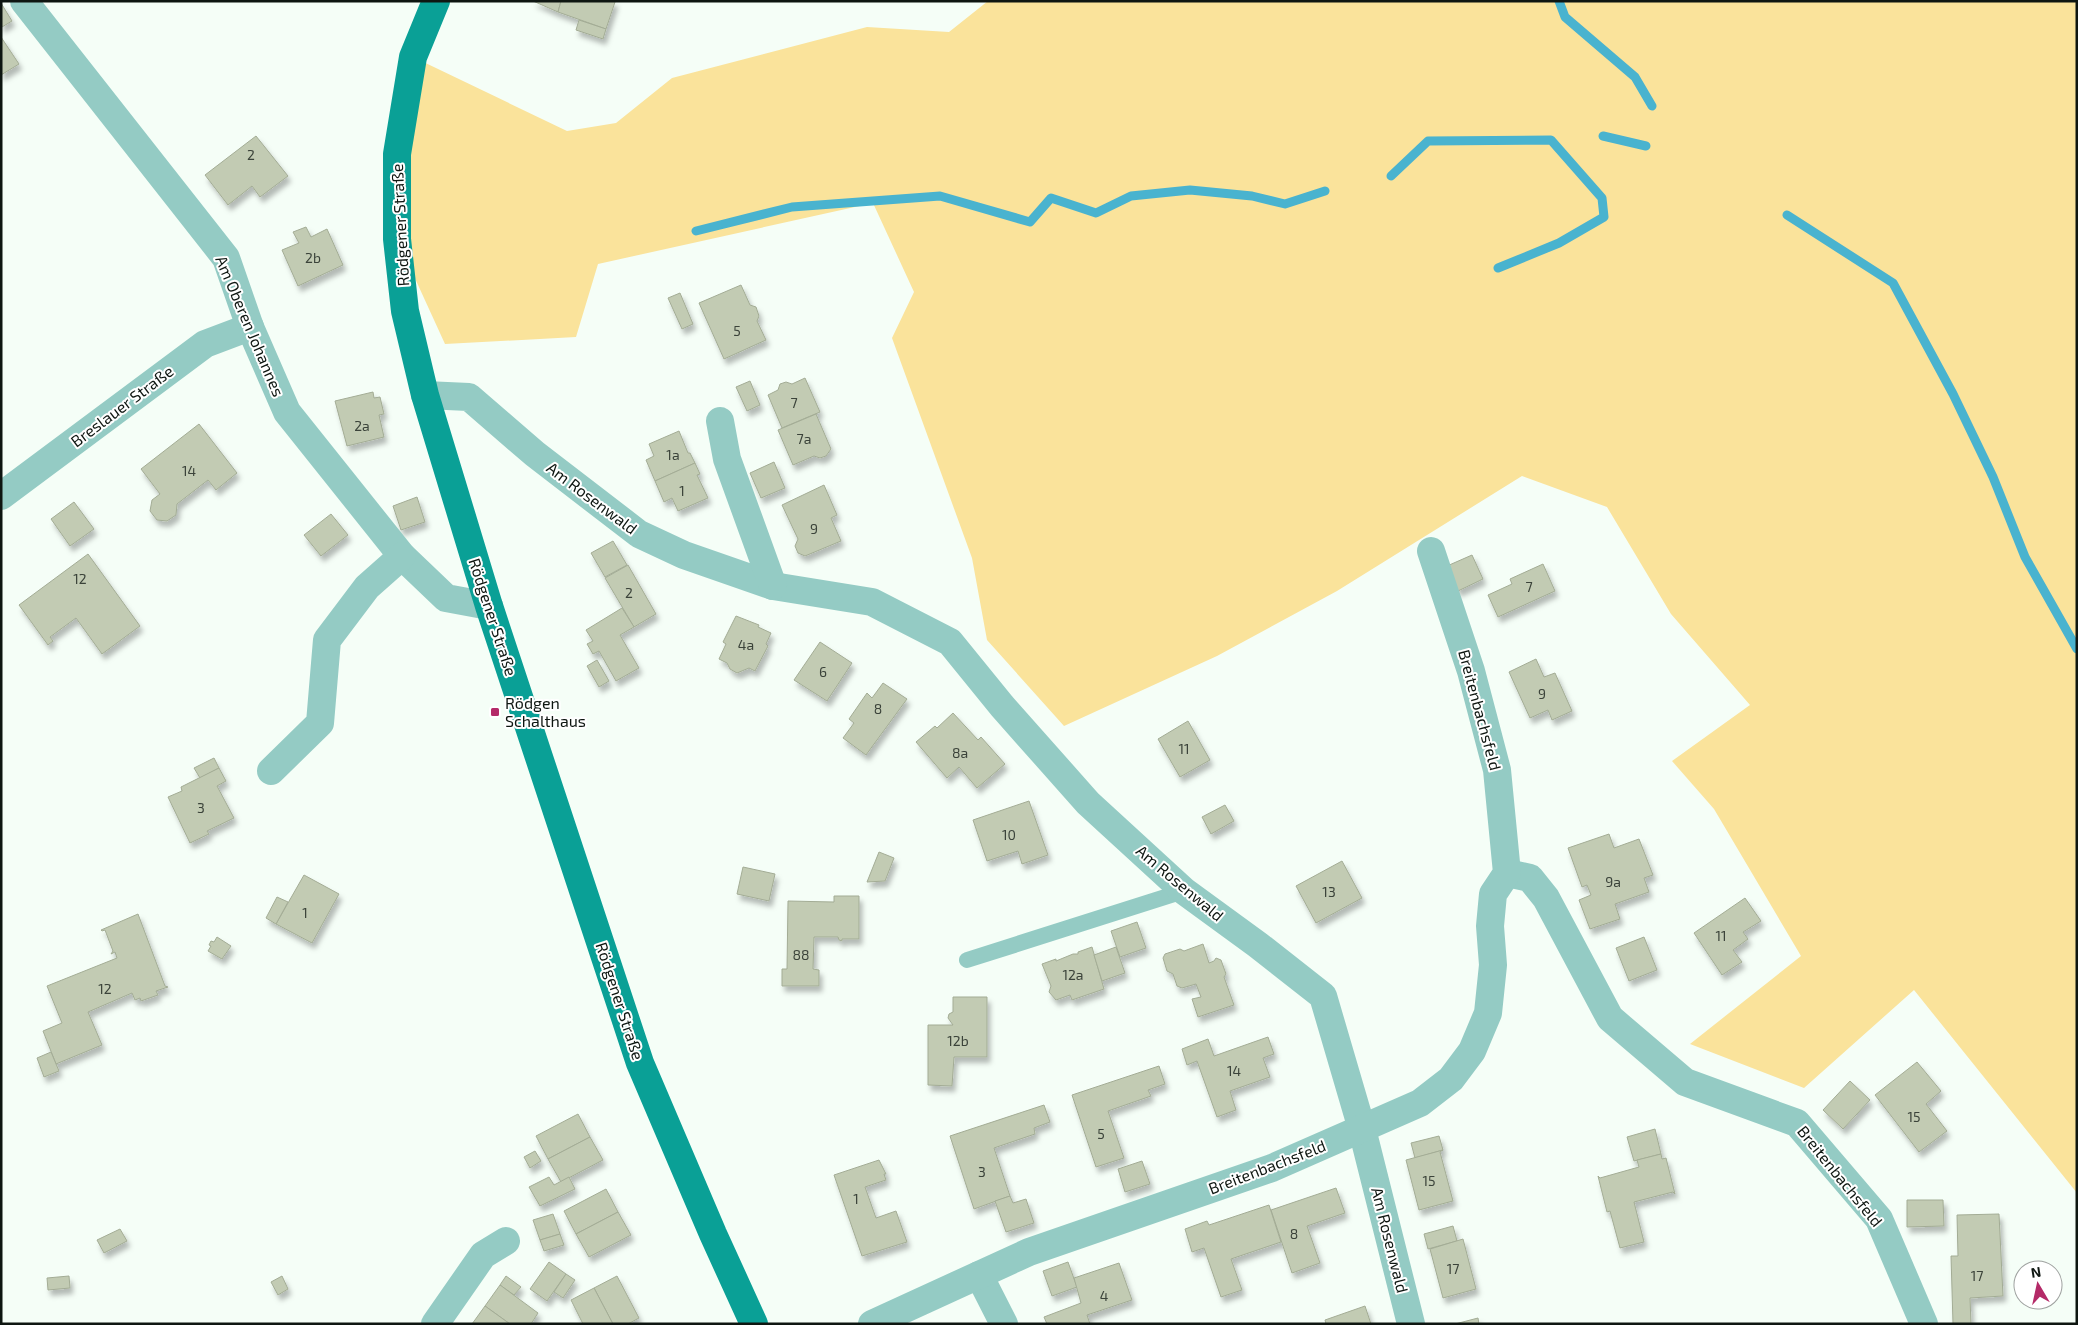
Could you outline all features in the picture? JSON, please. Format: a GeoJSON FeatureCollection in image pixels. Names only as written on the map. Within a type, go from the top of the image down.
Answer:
{"type":"FeatureCollection","features":[{"type":"Feature","properties":{"kind":"main road","name":"Rödgener Straße"},"geometry":{"type":"LineString","coordinates":[[436,1],[413,57],[397,154],[397,239],[404,311],[425,395],[489,606],[640,1063],[713,1234],[754,1324]]}},
{"type":"Feature","properties":{"kind":"street","name":"Am Oberen Johannes"},"geometry":{"type":"LineString","coordinates":[[24,1],[226,258],[250,327],[287,412],[402,556],[446,598],[489,606]]}},
{"type":"Feature","properties":{"kind":"street","name":"Breslauer Straße"},"geometry":{"type":"LineString","coordinates":[[1,496],[206,344],[250,327]]}},
{"type":"Feature","properties":{"kind":"street","name":"Am Rosenwald"},"geometry":{"type":"LineString","coordinates":[[425,395],[469,397],[535,454],[639,534],[684,555],[773,586],[872,602],[950,642],[1002,706],[1088,803],[1184,891],[1258,945],[1323,996],[1362,1129],[1411,1324]]}},
{"type":"Feature","properties":{"kind":"street"},"geometry":{"type":"LineString","coordinates":[[720,421],[727,459],[773,586]]}},
{"type":"Feature","properties":{"kind":"street","name":"Breitenbachsfeld"},"geometry":{"type":"LineString","coordinates":[[872,1324],[1029,1252],[1272,1168],[1420,1103],[1451,1079],[1472,1051],[1488,1013],[1492,965],[1490,926],[1493,894],[1507,873],[1497,770],[1471,671],[1431,551]]}},
{"type":"Feature","properties":{"kind":"street"},"geometry":{"type":"LineString","coordinates":[[271,771],[320,723],[327,640],[367,587],[402,556]]}},
{"type":"Feature","properties":{"kind":"street","name":"Breitenbachsfeld"},"geometry":{"type":"LineString","coordinates":[[1507,873],[1530,878],[1546,898],[1610,1018],[1685,1082],[1797,1122],[1879,1219],[1924,1324]]}},
{"type":"Feature","properties":{"kind":"street"},"geometry":{"type":"LineString","coordinates":[[435,1324],[483,1255],[506,1241]]}},
{"type":"Feature","properties":{"kind":"street"},"geometry":{"type":"LineString","coordinates":[[979,1275],[1004,1324]]}},
{"type":"Feature","properties":{"kind":"lane"},"geometry":{"type":"LineString","coordinates":[[967,960],[1184,891]]}},
{"type":"Feature","properties":{"kind":"shaded area"},"geometry":{"type":"Polygon","coordinates":[[[988,1],[2077,1],[2077,1193],[1914,990],[1804,1088],[1690,1044],[1801,956],[1714,809],[1672,761],[1750,705],[1671,614],[1607,507],[1522,476],[1337,591],[1217,656],[1064,726],[987,640],[972,558],[892,338],[914,292],[873,203],[598,264],[576,337],[445,344],[397,239],[413,57],[567,131],[616,123],[672,78],[867,27],[949,32],[988,1]]]}},
{"type":"Feature","properties":{"kind":"building"},"geometry":{"type":"Polygon","coordinates":[[[533,1],[561,1],[558,12],[533,1]]]}},
{"type":"Feature","properties":{"kind":"building"},"geometry":{"type":"Polygon","coordinates":[[[561,1],[615,2],[606,29],[558,12],[561,1]]]}},
{"type":"Feature","properties":{"kind":"building"},"geometry":{"type":"Polygon","coordinates":[[[1,3],[12,21],[2,27],[1,26],[1,3]]]}},
{"type":"Feature","properties":{"kind":"building"},"geometry":{"type":"Polygon","coordinates":[[[579,20],[606,29],[603,39],[576,30],[579,20]]]}},
{"type":"Feature","properties":{"kind":"building"},"geometry":{"type":"Polygon","coordinates":[[[1,37],[19,64],[1,75],[1,37]]]}},
{"type":"Feature","properties":{"kind":"building"},"geometry":{"type":"Polygon","coordinates":[[[256,136],[288,176],[260,197],[252,186],[228,205],[205,175],[256,136]]]}},
{"type":"Feature","properties":{"kind":"building"},"geometry":{"type":"Polygon","coordinates":[[[306,227],[311,237],[327,229],[343,265],[298,286],[282,250],[299,243],[293,232],[306,227]]]}},
{"type":"Feature","properties":{"kind":"building"},"geometry":{"type":"Polygon","coordinates":[[[741,285],[750,305],[756,307],[759,316],[757,321],[766,340],[724,359],[699,303],[741,285]]]}},
{"type":"Feature","properties":{"kind":"building"},"geometry":{"type":"Polygon","coordinates":[[[680,293],[693,324],[682,329],[668,298],[680,293]]]}},
{"type":"Feature","properties":{"kind":"building"},"geometry":{"type":"Polygon","coordinates":[[[805,378],[820,412],[782,428],[768,395],[778,390],[780,384],[786,382],[792,384],[805,378]]]}},
{"type":"Feature","properties":{"kind":"building"},"geometry":{"type":"Polygon","coordinates":[[[750,381],[760,405],[747,411],[736,387],[750,381]]]}},
{"type":"Feature","properties":{"kind":"building"},"geometry":{"type":"Polygon","coordinates":[[[373,392],[374,398],[380,397],[384,414],[379,415],[384,437],[347,446],[335,401],[373,392]]]}},
{"type":"Feature","properties":{"kind":"building"},"geometry":{"type":"Polygon","coordinates":[[[816,414],[831,449],[826,456],[820,458],[814,456],[793,465],[778,430],[816,414]]]}},
{"type":"Feature","properties":{"kind":"building"},"geometry":{"type":"Polygon","coordinates":[[[199,424],[237,473],[216,490],[208,480],[177,504],[176,515],[167,521],[157,520],[150,511],[152,500],[160,494],[141,469],[199,424]]]}},
{"type":"Feature","properties":{"kind":"building"},"geometry":{"type":"Polygon","coordinates":[[[679,431],[688,453],[690,453],[695,463],[655,481],[646,460],[654,456],[649,444],[679,431]]]}},
{"type":"Feature","properties":{"kind":"building"},"geometry":{"type":"Polygon","coordinates":[[[774,462],[785,488],[761,498],[750,473],[774,462]]]}},
{"type":"Feature","properties":{"kind":"building"},"geometry":{"type":"Polygon","coordinates":[[[695,463],[700,474],[697,475],[708,498],[678,511],[672,498],[664,502],[655,481],[695,463]]]}},
{"type":"Feature","properties":{"kind":"building"},"geometry":{"type":"Polygon","coordinates":[[[824,485],[837,515],[831,518],[841,541],[805,556],[798,553],[795,546],[798,539],[782,505],[824,485]]]}},
{"type":"Feature","properties":{"kind":"building"},"geometry":{"type":"Polygon","coordinates":[[[417,497],[425,522],[401,530],[393,506],[417,497]]]}},
{"type":"Feature","properties":{"kind":"building"},"geometry":{"type":"Polygon","coordinates":[[[74,502],[94,529],[70,546],[51,519],[74,502]]]}},
{"type":"Feature","properties":{"kind":"building"},"geometry":{"type":"Polygon","coordinates":[[[331,514],[348,535],[321,556],[304,535],[331,514]]]}},
{"type":"Feature","properties":{"kind":"building"},"geometry":{"type":"Polygon","coordinates":[[[613,541],[627,565],[605,577],[591,553],[613,541]]]}},
{"type":"Feature","properties":{"kind":"building"},"geometry":{"type":"Polygon","coordinates":[[[88,554],[140,626],[102,654],[76,618],[50,637],[53,641],[48,645],[19,605],[88,554]]]}},
{"type":"Feature","properties":{"kind":"building"},"geometry":{"type":"Polygon","coordinates":[[[1472,555],[1483,579],[1458,591],[1447,566],[1472,555]]]}},
{"type":"Feature","properties":{"kind":"building"},"geometry":{"type":"Polygon","coordinates":[[[1543,564],[1555,591],[1498,617],[1488,595],[1512,584],[1510,579],[1543,564]]]}},
{"type":"Feature","properties":{"kind":"building"},"geometry":{"type":"Polygon","coordinates":[[[628,565],[656,614],[634,627],[605,578],[628,565]]]}},
{"type":"Feature","properties":{"kind":"building"},"geometry":{"type":"Polygon","coordinates":[[[622,608],[634,627],[620,635],[639,668],[616,681],[599,651],[593,654],[587,644],[593,641],[586,630],[622,608]]]}},
{"type":"Feature","properties":{"kind":"building"},"geometry":{"type":"Polygon","coordinates":[[[736,616],[759,625],[758,627],[771,633],[766,644],[768,646],[755,671],[749,668],[737,673],[730,669],[727,663],[719,659],[726,644],[723,642],[736,616]]]}},
{"type":"Feature","properties":{"kind":"building"},"geometry":{"type":"Polygon","coordinates":[[[820,642],[852,663],[827,701],[794,680],[820,642]]]}},
{"type":"Feature","properties":{"kind":"building"},"geometry":{"type":"Polygon","coordinates":[[[1536,659],[1544,677],[1555,673],[1572,711],[1552,720],[1548,710],[1530,718],[1509,672],[1536,659]]]}},
{"type":"Feature","properties":{"kind":"building"},"geometry":{"type":"Polygon","coordinates":[[[597,660],[609,681],[599,687],[587,666],[597,660]]]}},
{"type":"Feature","properties":{"kind":"building"},"geometry":{"type":"Polygon","coordinates":[[[883,683],[907,699],[866,755],[843,738],[854,723],[849,719],[867,693],[872,698],[883,683]]]}},
{"type":"Feature","properties":{"kind":"building"},"geometry":{"type":"Polygon","coordinates":[[[953,713],[978,740],[981,737],[1005,764],[977,788],[959,767],[947,778],[916,742],[935,726],[937,728],[953,713]]]}},
{"type":"Feature","properties":{"kind":"building"},"geometry":{"type":"Polygon","coordinates":[[[1188,721],[1210,760],[1180,777],[1158,739],[1188,721]]]}},
{"type":"Feature","properties":{"kind":"building"},"geometry":{"type":"Polygon","coordinates":[[[214,758],[219,768],[200,778],[194,768],[214,758]]]}},
{"type":"Feature","properties":{"kind":"building"},"geometry":{"type":"Polygon","coordinates":[[[219,768],[226,781],[217,786],[234,818],[207,831],[209,834],[190,843],[168,797],[182,791],[181,787],[219,768]]]}},
{"type":"Feature","properties":{"kind":"building"},"geometry":{"type":"Polygon","coordinates":[[[1029,801],[1048,855],[1022,864],[1018,851],[987,861],[973,820],[1029,801]]]}},
{"type":"Feature","properties":{"kind":"building"},"geometry":{"type":"Polygon","coordinates":[[[1225,805],[1234,821],[1211,834],[1202,817],[1225,805]]]}},
{"type":"Feature","properties":{"kind":"building"},"geometry":{"type":"Polygon","coordinates":[[[1609,834],[1614,848],[1639,839],[1653,875],[1644,878],[1649,892],[1615,904],[1620,919],[1590,929],[1579,900],[1591,895],[1587,885],[1582,887],[1568,848],[1609,834]]]}},
{"type":"Feature","properties":{"kind":"building"},"geometry":{"type":"Polygon","coordinates":[[[879,852],[894,858],[885,881],[867,882],[879,852]]]}},
{"type":"Feature","properties":{"kind":"building"},"geometry":{"type":"Polygon","coordinates":[[[1342,861],[1362,898],[1316,923],[1296,886],[1342,861]]]}},
{"type":"Feature","properties":{"kind":"building"},"geometry":{"type":"Polygon","coordinates":[[[743,867],[775,874],[769,901],[737,894],[743,867]]]}},
{"type":"Feature","properties":{"kind":"building"},"geometry":{"type":"Polygon","coordinates":[[[304,875],[339,894],[312,943],[276,924],[304,875]]]}},
{"type":"Feature","properties":{"kind":"building"},"geometry":{"type":"Polygon","coordinates":[[[834,896],[859,896],[859,939],[842,939],[842,941],[838,937],[814,937],[813,969],[819,970],[819,986],[782,986],[782,969],[787,969],[788,901],[834,902],[834,896]]]}},
{"type":"Feature","properties":{"kind":"building"},"geometry":{"type":"Polygon","coordinates":[[[277,897],[288,902],[276,924],[266,918],[277,897]]]}},
{"type":"Feature","properties":{"kind":"building"},"geometry":{"type":"Polygon","coordinates":[[[1745,898],[1761,921],[1743,932],[1748,939],[1733,950],[1742,962],[1722,975],[1694,933],[1745,898]]]}},
{"type":"Feature","properties":{"kind":"building"},"geometry":{"type":"Polygon","coordinates":[[[138,914],[165,986],[168,987],[156,991],[158,995],[141,1001],[140,998],[135,1000],[132,993],[88,1012],[102,1045],[56,1064],[43,1031],[62,1023],[47,986],[117,958],[115,952],[111,954],[113,951],[105,930],[101,930],[138,914]]]}},
{"type":"Feature","properties":{"kind":"building"},"geometry":{"type":"Polygon","coordinates":[[[1137,922],[1146,948],[1120,957],[1111,931],[1137,922]]]}},
{"type":"Feature","properties":{"kind":"building"},"geometry":{"type":"Polygon","coordinates":[[[217,937],[231,946],[222,959],[208,951],[211,941],[214,942],[217,937]]]}},
{"type":"Feature","properties":{"kind":"building"},"geometry":{"type":"Polygon","coordinates":[[[1644,937],[1657,970],[1629,981],[1616,948],[1644,937]]]}},
{"type":"Feature","properties":{"kind":"building"},"geometry":{"type":"Polygon","coordinates":[[[1203,944],[1209,963],[1216,958],[1221,960],[1226,974],[1224,977],[1234,1005],[1198,1017],[1192,999],[1201,997],[1196,984],[1182,988],[1177,986],[1173,974],[1167,971],[1163,958],[1165,954],[1180,949],[1184,951],[1203,944]]]}},
{"type":"Feature","properties":{"kind":"building"},"geometry":{"type":"Polygon","coordinates":[[[1092,947],[1104,989],[1072,1000],[1070,995],[1056,1000],[1049,992],[1051,986],[1042,964],[1078,954],[1078,952],[1092,947]]]}},
{"type":"Feature","properties":{"kind":"building"},"geometry":{"type":"Polygon","coordinates":[[[1116,947],[1125,973],[1102,981],[1094,955],[1116,947]]]}},
{"type":"Feature","properties":{"kind":"building"},"geometry":{"type":"Polygon","coordinates":[[[953,997],[987,997],[987,1057],[954,1057],[952,1086],[928,1085],[928,1025],[953,1025],[948,1018],[949,1014],[953,1012],[953,997]]]}},
{"type":"Feature","properties":{"kind":"building"},"geometry":{"type":"Polygon","coordinates":[[[1268,1037],[1274,1054],[1263,1058],[1270,1077],[1230,1091],[1236,1110],[1217,1117],[1197,1061],[1187,1065],[1182,1049],[1208,1039],[1214,1056],[1268,1037]]]}},
{"type":"Feature","properties":{"kind":"building"},"geometry":{"type":"Polygon","coordinates":[[[51,1052],[59,1071],[44,1077],[37,1058],[51,1052]]]}},
{"type":"Feature","properties":{"kind":"building"},"geometry":{"type":"Polygon","coordinates":[[[1917,1062],[1941,1091],[1926,1104],[1947,1131],[1919,1152],[1875,1095],[1917,1062]]]}},
{"type":"Feature","properties":{"kind":"building"},"geometry":{"type":"Polygon","coordinates":[[[1159,1066],[1165,1084],[1148,1090],[1151,1096],[1108,1111],[1124,1158],[1096,1167],[1072,1095],[1159,1066]]]}},
{"type":"Feature","properties":{"kind":"building"},"geometry":{"type":"Polygon","coordinates":[[[1850,1081],[1870,1100],[1843,1129],[1823,1110],[1850,1081]]]}},
{"type":"Feature","properties":{"kind":"building"},"geometry":{"type":"Polygon","coordinates":[[[1044,1105],[1050,1122],[1034,1128],[1035,1134],[994,1148],[1010,1196],[974,1209],[950,1136],[1044,1105]]]}},
{"type":"Feature","properties":{"kind":"building"},"geometry":{"type":"Polygon","coordinates":[[[578,1114],[590,1137],[548,1159],[536,1136],[578,1114]]]}},
{"type":"Feature","properties":{"kind":"building"},"geometry":{"type":"Polygon","coordinates":[[[1655,1129],[1661,1154],[1634,1161],[1627,1137],[1655,1129]]]}},
{"type":"Feature","properties":{"kind":"building"},"geometry":{"type":"Polygon","coordinates":[[[1439,1136],[1443,1150],[1415,1158],[1411,1143],[1439,1136]]]}},
{"type":"Feature","properties":{"kind":"building"},"geometry":{"type":"Polygon","coordinates":[[[590,1137],[603,1160],[561,1182],[548,1159],[590,1137]]]}},
{"type":"Feature","properties":{"kind":"building"},"geometry":{"type":"Polygon","coordinates":[[[1443,1150],[1440,1152],[1453,1201],[1419,1210],[1406,1160],[1443,1150]]]}},
{"type":"Feature","properties":{"kind":"building"},"geometry":{"type":"Polygon","coordinates":[[[535,1151],[541,1161],[530,1168],[524,1157],[535,1151]]]}},
{"type":"Feature","properties":{"kind":"building"},"geometry":{"type":"Polygon","coordinates":[[[1661,1154],[1662,1159],[1666,1158],[1675,1194],[1673,1192],[1634,1202],[1644,1242],[1620,1248],[1610,1211],[1607,1212],[1598,1176],[1600,1178],[1639,1167],[1637,1160],[1661,1154]]]}},
{"type":"Feature","properties":{"kind":"building"},"geometry":{"type":"Polygon","coordinates":[[[879,1160],[886,1174],[884,1174],[886,1180],[865,1187],[876,1218],[896,1211],[907,1242],[862,1256],[834,1175],[879,1160]]]}},
{"type":"Feature","properties":{"kind":"building"},"geometry":{"type":"Polygon","coordinates":[[[1142,1161],[1150,1184],[1125,1192],[1118,1169],[1142,1161]]]}},
{"type":"Feature","properties":{"kind":"building"},"geometry":{"type":"Polygon","coordinates":[[[549,1177],[554,1185],[569,1177],[575,1189],[540,1206],[529,1187],[549,1177]]]}},
{"type":"Feature","properties":{"kind":"building"},"geometry":{"type":"Polygon","coordinates":[[[1336,1188],[1345,1213],[1307,1226],[1320,1263],[1292,1273],[1271,1210],[1336,1188]]]}},
{"type":"Feature","properties":{"kind":"building"},"geometry":{"type":"Polygon","coordinates":[[[606,1189],[618,1212],[576,1234],[564,1211],[606,1189]]]}},
{"type":"Feature","properties":{"kind":"building"},"geometry":{"type":"Polygon","coordinates":[[[1010,1196],[1013,1203],[1026,1199],[1034,1223],[1006,1232],[995,1201],[1010,1196]]]}},
{"type":"Feature","properties":{"kind":"building"},"geometry":{"type":"Polygon","coordinates":[[[1907,1200],[1943,1200],[1944,1226],[1907,1227],[1907,1200]]]}},
{"type":"Feature","properties":{"kind":"building"},"geometry":{"type":"Polygon","coordinates":[[[1269,1205],[1281,1242],[1231,1259],[1242,1290],[1221,1297],[1204,1248],[1192,1252],[1185,1229],[1207,1221],[1209,1225],[1269,1205]]]}},
{"type":"Feature","properties":{"kind":"building"},"geometry":{"type":"Polygon","coordinates":[[[618,1212],[631,1235],[589,1257],[576,1234],[618,1212]]]}},
{"type":"Feature","properties":{"kind":"building"},"geometry":{"type":"Polygon","coordinates":[[[553,1214],[560,1234],[540,1240],[533,1220],[553,1214]]]}},
{"type":"Feature","properties":{"kind":"building"},"geometry":{"type":"Polygon","coordinates":[[[1999,1214],[2003,1296],[1970,1298],[1971,1324],[1953,1324],[1951,1256],[1958,1256],[1957,1215],[1999,1214]]]}},
{"type":"Feature","properties":{"kind":"building"},"geometry":{"type":"Polygon","coordinates":[[[1453,1226],[1457,1241],[1428,1249],[1424,1234],[1453,1226]]]}},
{"type":"Feature","properties":{"kind":"building"},"geometry":{"type":"Polygon","coordinates":[[[120,1229],[127,1241],[104,1253],[97,1240],[120,1229]]]}},
{"type":"Feature","properties":{"kind":"building"},"geometry":{"type":"Polygon","coordinates":[[[560,1234],[564,1245],[544,1251],[540,1240],[560,1234]]]}},
{"type":"Feature","properties":{"kind":"building"},"geometry":{"type":"Polygon","coordinates":[[[1463,1239],[1476,1289],[1443,1298],[1430,1249],[1463,1239]]]}},
{"type":"Feature","properties":{"kind":"building"},"geometry":{"type":"Polygon","coordinates":[[[549,1262],[566,1274],[547,1301],[530,1289],[549,1262]]]}},
{"type":"Feature","properties":{"kind":"building"},"geometry":{"type":"Polygon","coordinates":[[[1068,1262],[1077,1287],[1052,1296],[1043,1271],[1068,1262]]]}},
{"type":"Feature","properties":{"kind":"building"},"geometry":{"type":"Polygon","coordinates":[[[1119,1263],[1132,1300],[1087,1315],[1090,1324],[1047,1324],[1044,1317],[1081,1303],[1074,1278],[1119,1263]]]}},
{"type":"Feature","properties":{"kind":"building"},"geometry":{"type":"Polygon","coordinates":[[[566,1274],[575,1280],[563,1298],[554,1292],[566,1274]]]}},
{"type":"Feature","properties":{"kind":"building"},"geometry":{"type":"Polygon","coordinates":[[[69,1276],[70,1288],[48,1290],[47,1278],[69,1276]]]}},
{"type":"Feature","properties":{"kind":"building"},"geometry":{"type":"Polygon","coordinates":[[[282,1276],[288,1289],[278,1295],[271,1282],[282,1276]]]}},
{"type":"Feature","properties":{"kind":"building"},"geometry":{"type":"Polygon","coordinates":[[[506,1276],[521,1287],[514,1295],[500,1285],[506,1276]]]}},
{"type":"Feature","properties":{"kind":"building"},"geometry":{"type":"Polygon","coordinates":[[[617,1276],[639,1318],[628,1324],[613,1324],[594,1288],[617,1276]]]}},
{"type":"Feature","properties":{"kind":"building"},"geometry":{"type":"Polygon","coordinates":[[[500,1285],[538,1313],[531,1324],[510,1324],[485,1306],[500,1285]]]}},
{"type":"Feature","properties":{"kind":"building"},"geometry":{"type":"Polygon","coordinates":[[[594,1288],[613,1324],[583,1324],[571,1300],[594,1288]]]}},
{"type":"Feature","properties":{"kind":"building"},"geometry":{"type":"Polygon","coordinates":[[[485,1306],[510,1324],[472,1324],[485,1306]]]}},
{"type":"Feature","properties":{"kind":"building"},"geometry":{"type":"Polygon","coordinates":[[[1365,1306],[1371,1324],[1326,1324],[1325,1320],[1365,1306]]]}},
{"type":"Feature","properties":{"kind":"building"},"geometry":{"type":"Polygon","coordinates":[[[1478,1318],[1479,1324],[1455,1324],[1478,1318]]]}},
{"type":"Feature","properties":{"kind":"waterway"},"geometry":{"type":"LineString","coordinates":[[1559,1],[1565,17],[1635,77],[1652,106]]}},
{"type":"Feature","properties":{"kind":"waterway"},"geometry":{"type":"LineString","coordinates":[[1603,136],[1646,146]]}},
{"type":"Feature","properties":{"kind":"waterway"},"geometry":{"type":"LineString","coordinates":[[1391,176],[1428,141],[1551,140],[1602,198],[1604,217],[1559,243],[1498,268]]}},
{"type":"Feature","properties":{"kind":"waterway"},"geometry":{"type":"LineString","coordinates":[[696,231],[792,207],[940,196],[1030,222],[1051,198],[1096,213],[1131,196],[1190,190],[1252,196],[1285,204],[1325,191]]}},
{"type":"Feature","properties":{"kind":"waterway"},"geometry":{"type":"LineString","coordinates":[[1787,215],[1893,283],[1953,394],[1993,477],[2025,557],[2077,649]]}},
{"type":"Feature","properties":{"kind":"place","name":"Rödgen Schalthaus"},"geometry":{"type":"Point","coordinates":[495,712]}}]}
